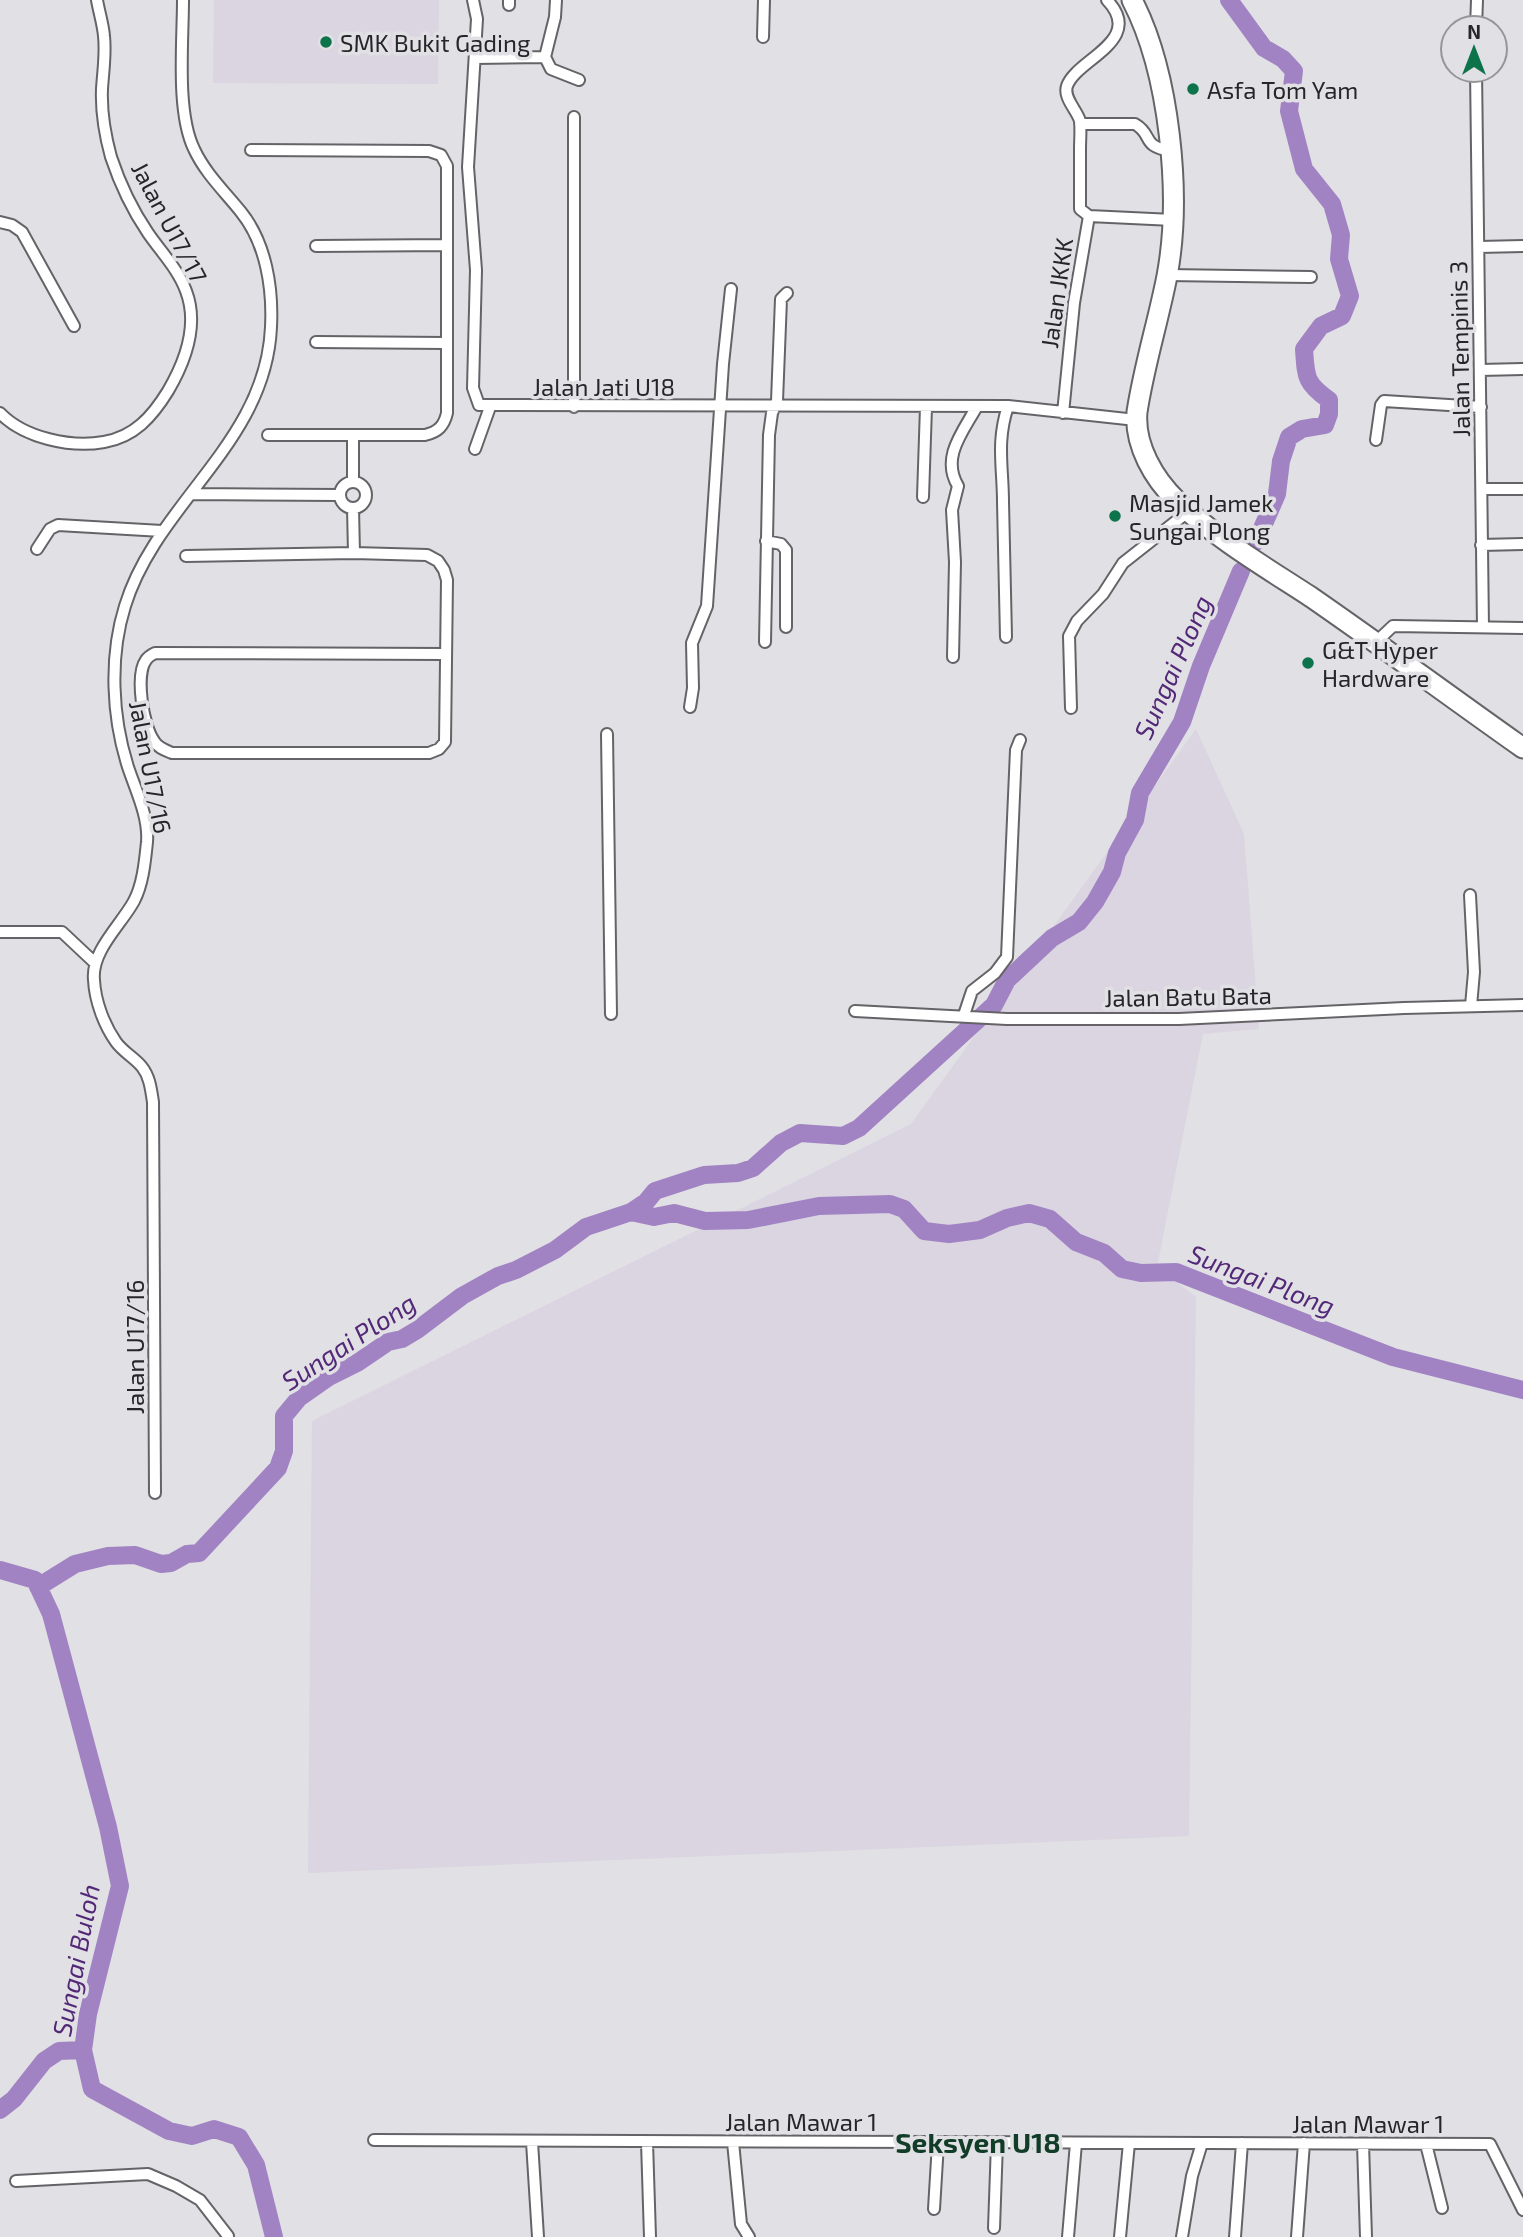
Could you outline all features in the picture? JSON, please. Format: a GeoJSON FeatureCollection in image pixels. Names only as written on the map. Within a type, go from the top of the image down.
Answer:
{"type":"FeatureCollection","features":[{"type":"Feature","properties":{"kind":"highway"},"geometry":{"type":"LineString","coordinates":[[1132,0],[1145,24],[1153,50],[1171,151],[1174,185],[1167,275],[1136,420],[1149,463],[1167,490],[1243,554],[1523,748]]}},
{"type":"Feature","properties":{"kind":"street","name":"Jalan U17/17"},"geometry":{"type":"LineString","coordinates":[[0,413],[36,435],[66,442],[94,444],[119,439],[142,426],[160,404],[185,357],[191,332],[187,291],[137,216],[111,157],[102,111],[104,37],[97,0]]}},
{"type":"Feature","properties":{"kind":"street","name":"Jalan U17/16"},"geometry":{"type":"LineString","coordinates":[[155,1493],[153,1102],[143,1068],[117,1043],[103,1017],[93,980],[95,963],[135,898],[144,867],[147,837],[141,802],[128,768],[116,713],[115,655],[125,606],[142,564],[162,531],[243,423],[266,363],[271,329],[271,293],[264,259],[244,215],[215,182],[193,149],[183,111],[183,0]]}},
{"type":"Feature","properties":{"kind":"street"},"geometry":{"type":"LineString","coordinates":[[473,0],[477,19],[468,167],[476,270],[473,388],[479,405],[490,407],[475,449]]}},
{"type":"Feature","properties":{"kind":"street"},"geometry":{"type":"LineString","coordinates":[[556,0],[555,17],[545,57],[551,69],[579,80]]}},
{"type":"Feature","properties":{"kind":"street"},"geometry":{"type":"LineString","coordinates":[[763,37],[764,0]]}},
{"type":"Feature","properties":{"kind":"street","name":"Jalan JKKK"},"geometry":{"type":"LineString","coordinates":[[1063,413],[1074,303],[1088,216],[1080,209],[1080,124],[1066,88],[1072,78],[1114,40],[1118,28],[1117,18],[1113,6],[1107,0]]}},
{"type":"Feature","properties":{"kind":"street"},"geometry":{"type":"LineString","coordinates":[[475,58],[545,57]]}},
{"type":"Feature","properties":{"kind":"street","name":"Jalan Tempinis 3"},"geometry":{"type":"LineString","coordinates":[[1476,84],[1483,627]]}},
{"type":"Feature","properties":{"kind":"street"},"geometry":{"type":"LineString","coordinates":[[574,117],[574,407]]}},
{"type":"Feature","properties":{"kind":"street"},"geometry":{"type":"LineString","coordinates":[[1080,124],[1135,124],[1140,127],[1150,144],[1171,151]]}},
{"type":"Feature","properties":{"kind":"street"},"geometry":{"type":"LineString","coordinates":[[251,150],[429,151],[441,155],[447,166],[447,413],[440,428],[425,435],[268,435]]}},
{"type":"Feature","properties":{"kind":"street"},"geometry":{"type":"LineString","coordinates":[[1088,216],[1173,220]]}},
{"type":"Feature","properties":{"kind":"street"},"geometry":{"type":"LineString","coordinates":[[0,222],[12,225],[22,232],[74,326]]}},
{"type":"Feature","properties":{"kind":"street"},"geometry":{"type":"LineString","coordinates":[[316,246],[447,245]]}},
{"type":"Feature","properties":{"kind":"street"},"geometry":{"type":"LineString","coordinates":[[1479,247],[1523,246]]}},
{"type":"Feature","properties":{"kind":"street"},"geometry":{"type":"LineString","coordinates":[[1167,275],[1311,277]]}},
{"type":"Feature","properties":{"kind":"street"},"geometry":{"type":"LineString","coordinates":[[690,707],[693,688],[692,643],[707,606],[731,289]]}},
{"type":"Feature","properties":{"kind":"street"},"geometry":{"type":"LineString","coordinates":[[765,642],[769,435],[777,401],[781,299],[786,293]]}},
{"type":"Feature","properties":{"kind":"street"},"geometry":{"type":"LineString","coordinates":[[316,342],[446,343]]}},
{"type":"Feature","properties":{"kind":"street"},"geometry":{"type":"LineString","coordinates":[[1480,370],[1523,369]]}},
{"type":"Feature","properties":{"kind":"street"},"geometry":{"type":"LineString","coordinates":[[1376,440],[1381,405],[1384,401],[1481,407]]}},
{"type":"Feature","properties":{"kind":"street"},"geometry":{"type":"LineString","coordinates":[[1006,637],[1003,488],[999,460],[1008,406]]}},
{"type":"Feature","properties":{"kind":"street","name":"Jalan Jati U18"},"geometry":{"type":"LineString","coordinates":[[490,407],[1008,406],[1136,420]]}},
{"type":"Feature","properties":{"kind":"street"},"geometry":{"type":"LineString","coordinates":[[923,497],[926,407]]}},
{"type":"Feature","properties":{"kind":"street"},"geometry":{"type":"LineString","coordinates":[[953,657],[953,510],[958,485],[950,473],[950,463],[955,445],[975,408]]}},
{"type":"Feature","properties":{"kind":"street"},"geometry":{"type":"LineString","coordinates":[[353,435],[353,482]]}},
{"type":"Feature","properties":{"kind":"street"},"geometry":{"type":"LineString","coordinates":[[353,482],[343,488],[340,495],[343,503],[354,508]]}},
{"type":"Feature","properties":{"kind":"street"},"geometry":{"type":"LineString","coordinates":[[353,482],[361,485],[366,492],[365,501],[354,508]]}},
{"type":"Feature","properties":{"kind":"street"},"geometry":{"type":"LineString","coordinates":[[1482,489],[1523,489]]}},
{"type":"Feature","properties":{"kind":"street"},"geometry":{"type":"LineString","coordinates":[[192,494],[340,495]]}},
{"type":"Feature","properties":{"kind":"street"},"geometry":{"type":"LineString","coordinates":[[354,508],[354,553]]}},
{"type":"Feature","properties":{"kind":"street"},"geometry":{"type":"LineString","coordinates":[[1071,708],[1069,635],[1077,621],[1103,594],[1123,563],[1189,511]]}},
{"type":"Feature","properties":{"kind":"street"},"geometry":{"type":"LineString","coordinates":[[37,549],[50,529],[58,525],[162,531]]}},
{"type":"Feature","properties":{"kind":"street"},"geometry":{"type":"LineString","coordinates":[[766,541],[781,544],[786,550],[786,627]]}},
{"type":"Feature","properties":{"kind":"street"},"geometry":{"type":"LineString","coordinates":[[1481,545],[1523,544]]}},
{"type":"Feature","properties":{"kind":"street"},"geometry":{"type":"LineString","coordinates":[[186,556],[354,553],[427,555],[438,561],[447,580],[445,742],[439,749],[429,753],[172,753],[153,741],[141,702],[142,669],[147,658],[155,653],[446,654]]}},
{"type":"Feature","properties":{"kind":"street"},"geometry":{"type":"LineString","coordinates":[[1375,643],[1393,626],[1523,628]]}},
{"type":"Feature","properties":{"kind":"street"},"geometry":{"type":"LineString","coordinates":[[607,734],[611,1014]]}},
{"type":"Feature","properties":{"kind":"street"},"geometry":{"type":"LineString","coordinates":[[964,1015],[972,991],[995,973],[1007,957],[1016,750],[1020,740]]}},
{"type":"Feature","properties":{"kind":"street"},"geometry":{"type":"LineString","coordinates":[[1470,895],[1474,972],[1471,1006]]}},
{"type":"Feature","properties":{"kind":"street"},"geometry":{"type":"LineString","coordinates":[[0,932],[62,932],[95,963]]}},
{"type":"Feature","properties":{"kind":"street","name":"Jalan Batu Bata"},"geometry":{"type":"LineString","coordinates":[[855,1011],[1007,1019],[1231,1018],[1523,1005]]}},
{"type":"Feature","properties":{"kind":"street","name":"Jalan Mawar 1"},"geometry":{"type":"LineString","coordinates":[[374,2140],[1490,2144],[1523,2208]]}},
{"type":"Feature","properties":{"kind":"street"},"geometry":{"type":"LineString","coordinates":[[532,2142],[538,2237]]}},
{"type":"Feature","properties":{"kind":"street"},"geometry":{"type":"LineString","coordinates":[[647,2142],[650,2237]]}},
{"type":"Feature","properties":{"kind":"street"},"geometry":{"type":"LineString","coordinates":[[733,2142],[741,2224],[749,2237]]}},
{"type":"Feature","properties":{"kind":"street"},"geometry":{"type":"LineString","coordinates":[[934,2209],[938,2143]]}},
{"type":"Feature","properties":{"kind":"street"},"geometry":{"type":"LineString","coordinates":[[994,2228],[997,2143]]}},
{"type":"Feature","properties":{"kind":"street"},"geometry":{"type":"LineString","coordinates":[[1068,2237],[1076,2143]]}},
{"type":"Feature","properties":{"kind":"street"},"geometry":{"type":"LineString","coordinates":[[1120,2237],[1129,2143]]}},
{"type":"Feature","properties":{"kind":"street"},"geometry":{"type":"LineString","coordinates":[[1182,2237],[1192,2176],[1202,2143]]}},
{"type":"Feature","properties":{"kind":"street"},"geometry":{"type":"LineString","coordinates":[[1235,2237],[1242,2143]]}},
{"type":"Feature","properties":{"kind":"street"},"geometry":{"type":"LineString","coordinates":[[1297,2237],[1304,2144]]}},
{"type":"Feature","properties":{"kind":"street"},"geometry":{"type":"LineString","coordinates":[[1363,2144],[1366,2237]]}},
{"type":"Feature","properties":{"kind":"street"},"geometry":{"type":"LineString","coordinates":[[1426,2144],[1442,2208]]}},
{"type":"Feature","properties":{"kind":"street"},"geometry":{"type":"LineString","coordinates":[[16,2181],[148,2174],[200,2200],[229,2236]]}},
{"type":"Feature","properties":{"kind":"street"},"geometry":{"type":"LineString","coordinates":[[214,2237],[229,2236]]}},
{"type":"Feature","properties":{"kind":"shaded area","name":"SMK Bukit Gading"},"geometry":{"type":"Polygon","coordinates":[[[214,0],[439,0],[438,84],[213,83],[214,0]]]}},
{"type":"Feature","properties":{"kind":"shaded area"},"geometry":{"type":"Polygon","coordinates":[[[1196,729],[1244,834],[1259,1029],[1203,1034],[1157,1267],[1196,1297],[1189,1836],[308,1873],[312,1421],[911,1124],[1196,729]]]}},
{"type":"Feature","properties":{"kind":"waterway","name":"Sungai Plong"},"geometry":{"type":"LineString","coordinates":[[1229,0],[1264,48],[1283,59],[1294,71],[1289,111],[1304,169],[1332,204],[1341,235],[1339,259],[1350,296],[1342,316],[1321,326],[1304,349],[1308,379],[1315,389],[1329,400],[1329,414],[1325,425],[1302,429],[1289,437],[1281,461],[1277,494],[1256,542]]}},
{"type":"Feature","properties":{"kind":"waterway","name":"Sungai Plong"},"geometry":{"type":"LineString","coordinates":[[38,1587],[75,1564],[108,1556],[135,1555],[161,1564],[171,1563],[187,1554],[199,1553],[278,1468],[284,1451],[284,1416],[299,1398],[329,1377],[357,1363],[388,1342],[402,1339],[417,1330],[462,1296],[555,1250],[586,1227],[631,1212],[646,1202],[655,1191],[704,1175],[738,1173],[753,1168],[781,1143],[800,1133],[843,1136],[859,1128],[994,1005],[1007,980],[1052,938],[1079,922],[1095,902],[1112,872],[1117,853],[1135,820],[1140,793],[1182,722],[1201,666],[1241,571]]}},
{"type":"Feature","properties":{"kind":"waterway","name":"Sungai Plong"},"geometry":{"type":"LineString","coordinates":[[631,1212],[654,1217],[674,1213],[705,1221],[748,1220],[819,1206],[890,1204],[904,1209],[924,1231],[949,1234],[980,1230],[1007,1218],[1029,1213],[1050,1219],[1076,1242],[1104,1253],[1122,1269],[1141,1273],[1176,1272],[1393,1357],[1523,1390]]}},
{"type":"Feature","properties":{"kind":"waterway","name":"Sungai Buloh"},"geometry":{"type":"LineString","coordinates":[[0,1570],[35,1580],[51,1614],[108,1827],[120,1886],[88,2014],[83,2050],[92,2089],[169,2131],[192,2136],[214,2129],[239,2137],[256,2165],[274,2237]]}},
{"type":"Feature","properties":{"kind":"waterway"},"geometry":{"type":"LineString","coordinates":[[0,2110],[14,2099],[44,2061],[59,2051],[83,2050]]}},
{"type":"Feature","properties":{"kind":"place","name":"SMK Bukit Gading"},"geometry":{"type":"Point","coordinates":[326,42]}},
{"type":"Feature","properties":{"kind":"place","name":"Asfa Tom Yam"},"geometry":{"type":"Point","coordinates":[1193,89]}},
{"type":"Feature","properties":{"kind":"place","name":"Masjid Jamek Sungai Plong"},"geometry":{"type":"Point","coordinates":[1115,516]}},
{"type":"Feature","properties":{"kind":"place","name":"G&T Hyper Hardware"},"geometry":{"type":"Point","coordinates":[1308,663]}},
{"type":"Feature","properties":{"kind":"district","name":"Seksyen U18"},"geometry":{"type":"Point","coordinates":[978,2142]}}]}
